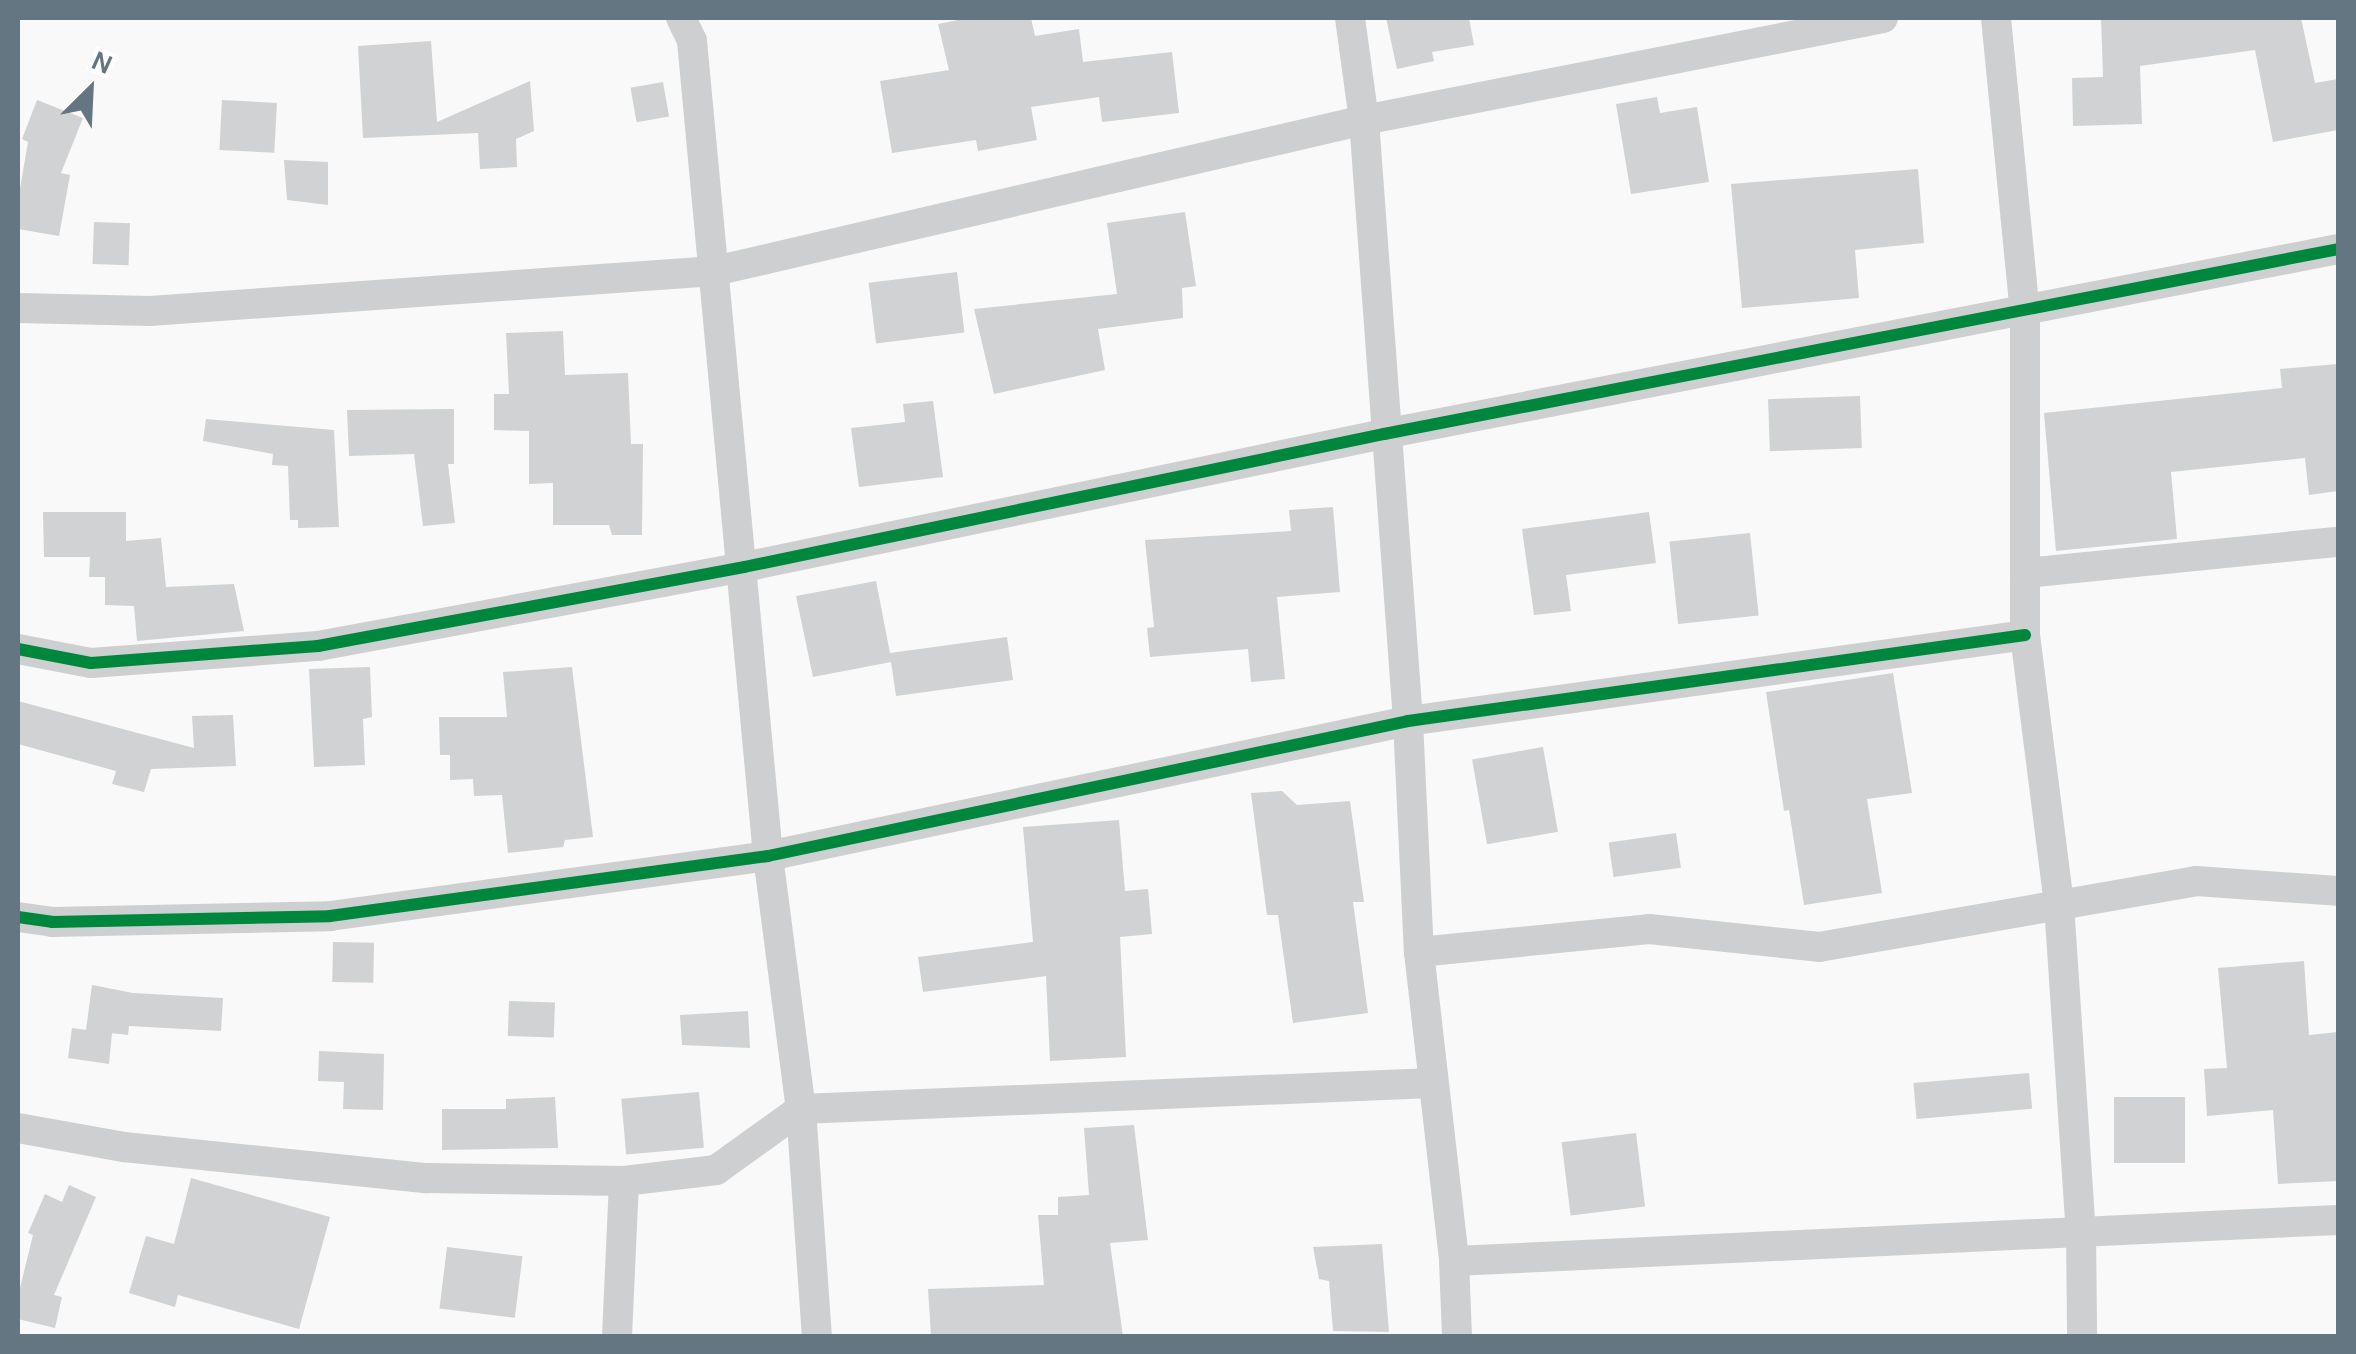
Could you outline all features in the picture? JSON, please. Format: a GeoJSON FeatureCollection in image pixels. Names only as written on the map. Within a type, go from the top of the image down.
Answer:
{"type":"FeatureCollection","features":[{"type":"Feature","properties":{"kind":"street"},"geometry":{"type":"LineString","coordinates":[[681,18],[692,42],[768,856],[801,1109],[817,1336]]}},
{"type":"Feature","properties":{"kind":"street"},"geometry":{"type":"LineString","coordinates":[[1350,18],[1364,120],[1408,721],[1419,952],[1454,1261],[1457,1336]]}},
{"type":"Feature","properties":{"kind":"street"},"geometry":{"type":"LineString","coordinates":[[18,308],[150,311],[715,271],[1364,120],[1882,18]]}},
{"type":"Feature","properties":{"kind":"street"},"geometry":{"type":"LineString","coordinates":[[1996,18],[2025,312],[2025,635],[2059,904],[2081,1232],[2082,1336]]}},
{"type":"Feature","properties":{"kind":"street"},"geometry":{"type":"LineString","coordinates":[[18,650],[91,663],[318,646],[744,567],[1384,434],[2338,249]]}},
{"type":"Feature","properties":{"kind":"street"},"geometry":{"type":"LineString","coordinates":[[2025,573],[2338,542]]}},
{"type":"Feature","properties":{"kind":"street"},"geometry":{"type":"LineString","coordinates":[[18,917],[52,922],[330,916],[768,856],[1408,721],[2025,635]]}},
{"type":"Feature","properties":{"kind":"street"},"geometry":{"type":"LineString","coordinates":[[1419,952],[1649,929],[1819,947],[2196,881],[2338,892]]}},
{"type":"Feature","properties":{"kind":"street"},"geometry":{"type":"LineString","coordinates":[[18,1128],[124,1147],[426,1178],[624,1181],[716,1170],[801,1109],[1432,1084]]}},
{"type":"Feature","properties":{"kind":"street"},"geometry":{"type":"LineString","coordinates":[[617,1336],[624,1181]]}},
{"type":"Feature","properties":{"kind":"street"},"geometry":{"type":"LineString","coordinates":[[1454,1261],[2338,1220]]}},
{"type":"Feature","properties":{"kind":"building"},"geometry":{"type":"Polygon","coordinates":[[[968,18],[1031,18],[1035,36],[1079,29],[1083,62],[1172,52],[1179,113],[1102,122],[1099,97],[1031,107],[1037,140],[978,151],[976,140],[892,153],[880,81],[949,70],[938,24],[968,18]]]}},
{"type":"Feature","properties":{"kind":"building"},"geometry":{"type":"Polygon","coordinates":[[[1386,18],[1469,18],[1474,45],[1432,52],[1434,61],[1397,69],[1386,18]]]}},
{"type":"Feature","properties":{"kind":"building"},"geometry":{"type":"Polygon","coordinates":[[[2101,18],[2301,18],[2315,83],[2338,79],[2338,130],[2273,142],[2255,50],[2140,66],[2142,124],[2073,126],[2072,78],[2103,77],[2101,18]]]}},
{"type":"Feature","properties":{"kind":"building"},"geometry":{"type":"Polygon","coordinates":[[[431,41],[437,122],[530,81],[534,131],[516,139],[517,167],[480,169],[478,133],[363,138],[358,46],[431,41]]]}},
{"type":"Feature","properties":{"kind":"building"},"geometry":{"type":"Polygon","coordinates":[[[663,82],[669,116],[637,122],[631,88],[663,82]]]}},
{"type":"Feature","properties":{"kind":"building"},"geometry":{"type":"Polygon","coordinates":[[[1657,97],[1660,113],[1697,107],[1709,182],[1631,194],[1616,104],[1657,97]]]}},
{"type":"Feature","properties":{"kind":"building"},"geometry":{"type":"Polygon","coordinates":[[[37,100],[83,118],[61,173],[70,175],[59,236],[18,229],[18,200],[28,142],[22,139],[37,100]]]}},
{"type":"Feature","properties":{"kind":"building"},"geometry":{"type":"Polygon","coordinates":[[[222,100],[277,103],[274,153],[219,150],[222,100]]]}},
{"type":"Feature","properties":{"kind":"building"},"geometry":{"type":"Polygon","coordinates":[[[284,160],[328,162],[328,205],[287,200],[284,160]]]}},
{"type":"Feature","properties":{"kind":"building"},"geometry":{"type":"Polygon","coordinates":[[[1918,169],[1924,243],[1855,250],[1859,298],[1742,308],[1731,184],[1918,169]]]}},
{"type":"Feature","properties":{"kind":"building"},"geometry":{"type":"Polygon","coordinates":[[[1185,212],[1196,286],[1182,288],[1183,318],[1098,329],[1105,370],[994,394],[974,309],[1117,294],[1107,223],[1185,212]]]}},
{"type":"Feature","properties":{"kind":"building"},"geometry":{"type":"Polygon","coordinates":[[[94,222],[130,223],[129,265],[93,264],[94,222]]]}},
{"type":"Feature","properties":{"kind":"building"},"geometry":{"type":"Polygon","coordinates":[[[957,272],[964,333],[876,343],[869,283],[957,272]]]}},
{"type":"Feature","properties":{"kind":"building"},"geometry":{"type":"Polygon","coordinates":[[[563,331],[565,375],[628,373],[631,444],[643,444],[642,535],[612,535],[609,525],[553,525],[553,483],[529,484],[529,431],[494,430],[494,394],[509,394],[506,333],[563,331]]]}},
{"type":"Feature","properties":{"kind":"building"},"geometry":{"type":"Polygon","coordinates":[[[2338,364],[2338,491],[2309,495],[2305,458],[2171,472],[2177,539],[2056,551],[2044,413],[2282,388],[2280,369],[2338,364]]]}},
{"type":"Feature","properties":{"kind":"building"},"geometry":{"type":"Polygon","coordinates":[[[1860,396],[1862,448],[1770,451],[1768,399],[1860,396]]]}},
{"type":"Feature","properties":{"kind":"building"},"geometry":{"type":"Polygon","coordinates":[[[933,401],[943,477],[859,487],[851,428],[905,422],[903,404],[933,401]]]}},
{"type":"Feature","properties":{"kind":"building"},"geometry":{"type":"Polygon","coordinates":[[[454,409],[454,464],[448,464],[455,523],[423,526],[414,454],[349,456],[347,410],[454,409]]]}},
{"type":"Feature","properties":{"kind":"building"},"geometry":{"type":"Polygon","coordinates":[[[206,419],[334,430],[339,527],[298,528],[298,520],[290,520],[288,466],[272,465],[273,454],[203,441],[206,419]]]}},
{"type":"Feature","properties":{"kind":"building"},"geometry":{"type":"Polygon","coordinates":[[[1333,507],[1340,592],[1277,597],[1285,679],[1251,682],[1248,649],[1150,657],[1147,628],[1154,627],[1145,540],[1291,531],[1289,510],[1333,507]]]}},
{"type":"Feature","properties":{"kind":"building"},"geometry":{"type":"Polygon","coordinates":[[[43,512],[126,512],[126,541],[161,538],[166,587],[234,584],[244,631],[137,641],[134,606],[105,605],[105,577],[89,577],[90,557],[44,557],[43,512]]]}},
{"type":"Feature","properties":{"kind":"building"},"geometry":{"type":"Polygon","coordinates":[[[1649,512],[1656,563],[1566,575],[1571,611],[1534,615],[1522,529],[1649,512]]]}},
{"type":"Feature","properties":{"kind":"building"},"geometry":{"type":"Polygon","coordinates":[[[1750,533],[1759,616],[1678,624],[1669,541],[1750,533]]]}},
{"type":"Feature","properties":{"kind":"building"},"geometry":{"type":"Polygon","coordinates":[[[876,581],[890,653],[1007,637],[1013,680],[896,696],[891,662],[813,677],[796,596],[876,581]]]}},
{"type":"Feature","properties":{"kind":"building"},"geometry":{"type":"Polygon","coordinates":[[[370,667],[372,717],[363,719],[365,765],[314,767],[309,669],[370,667]]]}},
{"type":"Feature","properties":{"kind":"building"},"geometry":{"type":"Polygon","coordinates":[[[572,667],[593,837],[565,840],[563,847],[508,853],[502,795],[474,796],[473,779],[450,780],[450,755],[440,755],[439,717],[507,717],[503,672],[572,667]]]}},
{"type":"Feature","properties":{"kind":"building"},"geometry":{"type":"Polygon","coordinates":[[[1893,673],[1912,793],[1867,799],[1882,893],[1804,905],[1789,810],[1784,811],[1766,692],[1893,673]]]}},
{"type":"Feature","properties":{"kind":"building"},"geometry":{"type":"Polygon","coordinates":[[[18,701],[194,748],[192,716],[233,715],[236,766],[151,769],[144,792],[112,784],[116,771],[18,744],[18,701]]]}},
{"type":"Feature","properties":{"kind":"building"},"geometry":{"type":"Polygon","coordinates":[[[1543,747],[1558,832],[1487,844],[1472,760],[1543,747]]]}},
{"type":"Feature","properties":{"kind":"building"},"geometry":{"type":"Polygon","coordinates":[[[1282,791],[1297,805],[1350,801],[1364,902],[1353,902],[1368,1013],[1293,1023],[1278,915],[1267,915],[1251,793],[1282,791]]]}},
{"type":"Feature","properties":{"kind":"building"},"geometry":{"type":"Polygon","coordinates":[[[1119,820],[1125,891],[1148,889],[1152,934],[1120,937],[1126,1057],[1050,1061],[1046,976],[923,992],[918,957],[1033,942],[1023,827],[1119,820]]]}},
{"type":"Feature","properties":{"kind":"building"},"geometry":{"type":"Polygon","coordinates":[[[1676,833],[1681,868],[1614,877],[1609,842],[1676,833]]]}},
{"type":"Feature","properties":{"kind":"building"},"geometry":{"type":"Polygon","coordinates":[[[333,942],[374,943],[373,983],[332,982],[333,942]]]}},
{"type":"Feature","properties":{"kind":"building"},"geometry":{"type":"Polygon","coordinates":[[[2304,961],[2309,1035],[2338,1032],[2338,1181],[2278,1184],[2273,1110],[2207,1116],[2204,1069],[2227,1068],[2218,968],[2304,961]]]}},
{"type":"Feature","properties":{"kind":"building"},"geometry":{"type":"Polygon","coordinates":[[[92,985],[133,993],[223,998],[221,1031],[129,1026],[128,1035],[112,1033],[109,1064],[68,1058],[72,1028],[86,1030],[92,985]]]}},
{"type":"Feature","properties":{"kind":"building"},"geometry":{"type":"Polygon","coordinates":[[[509,1001],[555,1003],[554,1038],[508,1036],[509,1001]]]}},
{"type":"Feature","properties":{"kind":"building"},"geometry":{"type":"Polygon","coordinates":[[[748,1011],[750,1048],[682,1045],[680,1015],[748,1011]]]}},
{"type":"Feature","properties":{"kind":"building"},"geometry":{"type":"Polygon","coordinates":[[[319,1051],[384,1054],[383,1110],[343,1109],[344,1082],[318,1081],[319,1051]]]}},
{"type":"Feature","properties":{"kind":"building"},"geometry":{"type":"Polygon","coordinates":[[[2029,1073],[2032,1109],[1917,1119],[1913,1083],[2029,1073]]]}},
{"type":"Feature","properties":{"kind":"building"},"geometry":{"type":"Polygon","coordinates":[[[699,1092],[704,1148],[626,1155],[621,1099],[699,1092]]]}},
{"type":"Feature","properties":{"kind":"building"},"geometry":{"type":"Polygon","coordinates":[[[555,1097],[558,1148],[442,1150],[442,1109],[506,1109],[506,1099],[555,1097]]]}},
{"type":"Feature","properties":{"kind":"building"},"geometry":{"type":"Polygon","coordinates":[[[2114,1097],[2185,1097],[2185,1163],[2114,1163],[2114,1097]]]}},
{"type":"Feature","properties":{"kind":"building"},"geometry":{"type":"Polygon","coordinates":[[[1134,1125],[1148,1240],[1110,1243],[1123,1336],[931,1336],[928,1289],[1044,1285],[1038,1215],[1058,1215],[1058,1197],[1089,1195],[1084,1128],[1134,1125]]]}},
{"type":"Feature","properties":{"kind":"building"},"geometry":{"type":"Polygon","coordinates":[[[1636,1133],[1645,1206],[1571,1216],[1562,1142],[1636,1133]]]}},
{"type":"Feature","properties":{"kind":"building"},"geometry":{"type":"Polygon","coordinates":[[[191,1178],[330,1217],[299,1329],[178,1295],[175,1307],[129,1293],[146,1236],[174,1244],[191,1178]]]}},
{"type":"Feature","properties":{"kind":"building"},"geometry":{"type":"Polygon","coordinates":[[[69,1185],[96,1197],[54,1295],[62,1297],[55,1328],[18,1319],[18,1296],[33,1235],[28,1233],[45,1194],[62,1202],[69,1185]]]}},
{"type":"Feature","properties":{"kind":"building"},"geometry":{"type":"Polygon","coordinates":[[[1382,1244],[1389,1332],[1333,1331],[1329,1281],[1319,1279],[1313,1247],[1382,1244]]]}},
{"type":"Feature","properties":{"kind":"building"},"geometry":{"type":"Polygon","coordinates":[[[447,1247],[522,1256],[515,1318],[439,1309],[447,1247]]]}},
{"type":"Feature","properties":{"kind":"cycle path"},"geometry":{"type":"LineString","coordinates":[[18,649],[91,663],[318,646],[744,567],[1384,434],[2338,249]]}},
{"type":"Feature","properties":{"kind":"cycle path"},"geometry":{"type":"LineString","coordinates":[[18,917],[52,922],[330,916],[768,856],[1408,721],[2025,635]]}}]}
